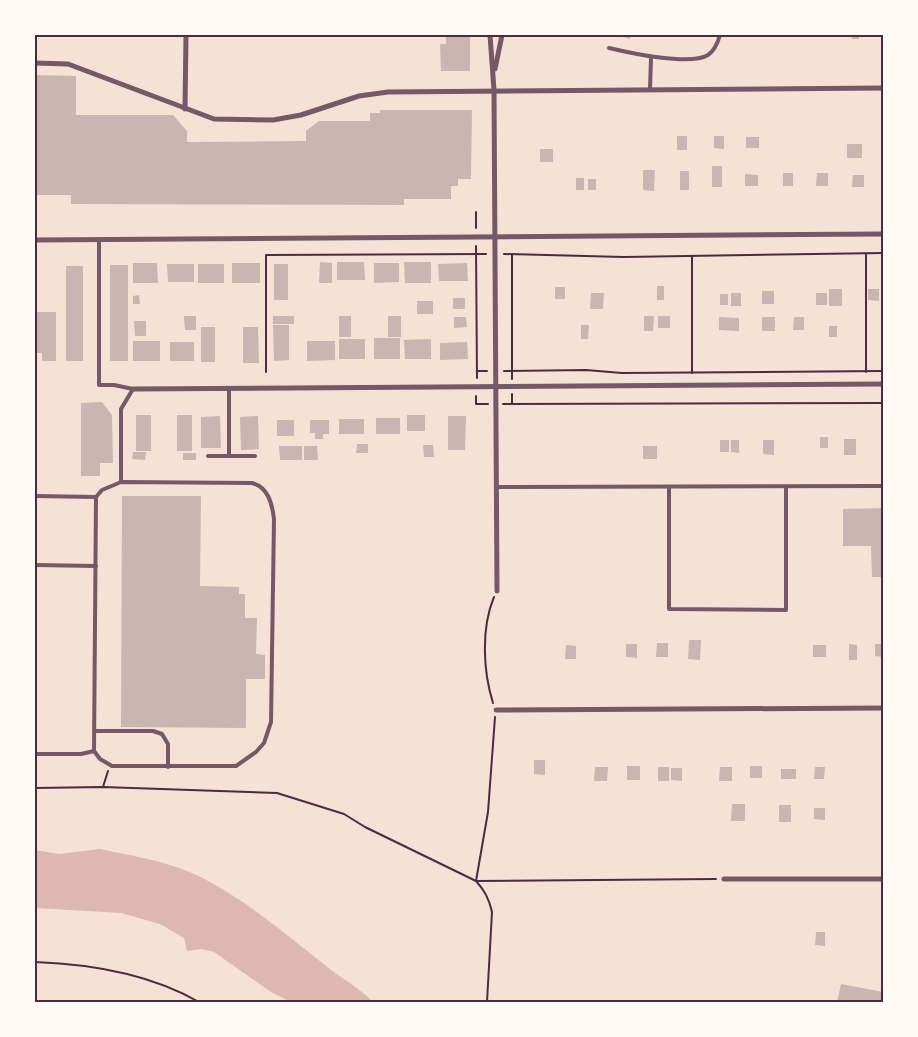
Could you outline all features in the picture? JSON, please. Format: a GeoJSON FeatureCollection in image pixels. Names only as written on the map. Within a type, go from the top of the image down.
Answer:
{"type":"FeatureCollection","features":[{"type":"Feature","properties":{"kind":"street"},"geometry":{"type":"LineString","coordinates":[[185,109],[186,35]]}},
{"type":"Feature","properties":{"kind":"street"},"geometry":{"type":"LineString","coordinates":[[490,35],[494,75],[498,487],[497,590]]}},
{"type":"Feature","properties":{"kind":"street"},"geometry":{"type":"LineString","coordinates":[[494,75],[502,35]]}},
{"type":"Feature","properties":{"kind":"street"},"geometry":{"type":"LineString","coordinates":[[35,63],[68,64],[214,119],[273,120],[302,115],[359,96],[388,92],[883,88]]}},
{"type":"Feature","properties":{"kind":"street"},"geometry":{"type":"LineString","coordinates":[[35,240],[883,234]]}},
{"type":"Feature","properties":{"kind":"street"},"geometry":{"type":"LineString","coordinates":[[133,389],[883,384]]}},
{"type":"Feature","properties":{"kind":"street"},"geometry":{"type":"LineString","coordinates":[[496,710],[883,708]]}},
{"type":"Feature","properties":{"kind":"street"},"geometry":{"type":"LineString","coordinates":[[724,879],[883,880]]}},
{"type":"Feature","properties":{"kind":"lane"},"geometry":{"type":"LineString","coordinates":[[609,48],[651,58],[700,58],[709,54],[715,47],[720,35]]}},
{"type":"Feature","properties":{"kind":"lane"},"geometry":{"type":"LineString","coordinates":[[650,90],[651,58]]}},
{"type":"Feature","properties":{"kind":"lane"},"geometry":{"type":"LineString","coordinates":[[99,240],[99,385],[114,385],[133,389],[121,408],[121,482]]}},
{"type":"Feature","properties":{"kind":"lane"},"geometry":{"type":"LineString","coordinates":[[229,388],[229,456]]}},
{"type":"Feature","properties":{"kind":"lane"},"geometry":{"type":"LineString","coordinates":[[208,456],[255,456]]}},
{"type":"Feature","properties":{"kind":"lane"},"geometry":{"type":"LineString","coordinates":[[121,482],[252,483],[260,485],[264,489],[272,506],[274,518],[271,722],[268,734],[256,752],[236,766],[112,766],[100,759],[94,751],[96,497],[102,490],[113,483],[121,482]]}},
{"type":"Feature","properties":{"kind":"lane"},"geometry":{"type":"LineString","coordinates":[[498,487],[786,488],[883,486]]}},
{"type":"Feature","properties":{"kind":"lane"},"geometry":{"type":"LineString","coordinates":[[669,488],[670,609],[786,610],[786,488]]}},
{"type":"Feature","properties":{"kind":"lane"},"geometry":{"type":"LineString","coordinates":[[35,496],[96,497]]}},
{"type":"Feature","properties":{"kind":"lane"},"geometry":{"type":"LineString","coordinates":[[35,565],[96,566]]}},
{"type":"Feature","properties":{"kind":"lane"},"geometry":{"type":"LineString","coordinates":[[94,731],[153,731],[162,734],[168,744],[168,767]]}},
{"type":"Feature","properties":{"kind":"lane"},"geometry":{"type":"LineString","coordinates":[[35,754],[80,754],[94,751]]}},
{"type":"Feature","properties":{"kind":"path"},"geometry":{"type":"LineString","coordinates":[[512,254],[512,371],[586,370],[622,373],[883,371]]}},
{"type":"Feature","properties":{"kind":"path"},"geometry":{"type":"LineString","coordinates":[[266,372],[266,255],[512,254],[692,256],[883,254]]}},
{"type":"Feature","properties":{"kind":"path"},"geometry":{"type":"LineString","coordinates":[[866,254],[866,372]]}},
{"type":"Feature","properties":{"kind":"path"},"geometry":{"type":"LineString","coordinates":[[476,255],[477,372]]}},
{"type":"Feature","properties":{"kind":"path"},"geometry":{"type":"LineString","coordinates":[[692,256],[692,373]]}},
{"type":"Feature","properties":{"kind":"path"},"geometry":{"type":"LineString","coordinates":[[512,404],[883,403]]}},
{"type":"Feature","properties":{"kind":"path"},"geometry":{"type":"LineString","coordinates":[[487,1002],[492,912],[489,899],[476,881],[488,812],[496,710],[488,688],[485,644],[488,614],[497,590]]}},
{"type":"Feature","properties":{"kind":"path"},"geometry":{"type":"LineString","coordinates":[[103,787],[106,774],[112,766]]}},
{"type":"Feature","properties":{"kind":"path"},"geometry":{"type":"LineString","coordinates":[[35,788],[103,787],[277,793],[344,814],[365,827],[476,881],[724,879]]}},
{"type":"Feature","properties":{"kind":"path"},"geometry":{"type":"LineString","coordinates":[[35,962],[92,967],[142,978],[199,1002]]}},
{"type":"Feature","properties":{"kind":"shaded area"},"geometry":{"type":"Polygon","coordinates":[[[99,849],[164,863],[193,873],[213,883],[272,923],[373,1002],[291,1002],[271,992],[214,952],[202,949],[187,951],[184,938],[160,924],[121,913],[35,908],[35,850],[59,854],[99,849]]]}},
{"type":"Feature","properties":{"kind":"building"},"geometry":{"type":"Polygon","coordinates":[[[446,35],[470,35],[470,71],[441,71],[440,44],[446,44],[446,35]]]}},
{"type":"Feature","properties":{"kind":"building"},"geometry":{"type":"Polygon","coordinates":[[[616,35],[631,35],[630,39],[616,35]]]}},
{"type":"Feature","properties":{"kind":"building"},"geometry":{"type":"Polygon","coordinates":[[[852,35],[859,35],[859,39],[852,39],[852,35]]]}},
{"type":"Feature","properties":{"kind":"building"},"geometry":{"type":"Polygon","coordinates":[[[35,75],[76,76],[76,115],[173,115],[187,131],[187,142],[306,141],[306,131],[319,121],[370,121],[370,113],[380,113],[380,110],[472,110],[471,179],[458,179],[458,186],[451,186],[451,199],[404,199],[404,205],[71,204],[71,195],[35,195],[35,75]]]}},
{"type":"Feature","properties":{"kind":"building"},"geometry":{"type":"Polygon","coordinates":[[[677,136],[687,136],[687,150],[677,150],[677,136]]]}},
{"type":"Feature","properties":{"kind":"building"},"geometry":{"type":"Polygon","coordinates":[[[714,136],[724,136],[724,149],[714,148],[714,136]]]}},
{"type":"Feature","properties":{"kind":"building"},"geometry":{"type":"Polygon","coordinates":[[[746,137],[759,137],[759,148],[746,148],[746,137]]]}},
{"type":"Feature","properties":{"kind":"building"},"geometry":{"type":"Polygon","coordinates":[[[847,144],[862,144],[862,158],[847,158],[847,144]]]}},
{"type":"Feature","properties":{"kind":"building"},"geometry":{"type":"Polygon","coordinates":[[[540,149],[553,149],[553,162],[540,162],[540,149]]]}},
{"type":"Feature","properties":{"kind":"building"},"geometry":{"type":"Polygon","coordinates":[[[712,166],[722,166],[722,187],[712,187],[712,166]]]}},
{"type":"Feature","properties":{"kind":"building"},"geometry":{"type":"Polygon","coordinates":[[[643,170],[655,170],[654,191],[643,190],[643,170]]]}},
{"type":"Feature","properties":{"kind":"building"},"geometry":{"type":"Polygon","coordinates":[[[680,171],[689,171],[689,190],[680,190],[680,171]]]}},
{"type":"Feature","properties":{"kind":"building"},"geometry":{"type":"Polygon","coordinates":[[[783,173],[793,173],[793,186],[783,186],[783,173]]]}},
{"type":"Feature","properties":{"kind":"building"},"geometry":{"type":"Polygon","coordinates":[[[817,173],[828,173],[828,186],[816,186],[817,173]]]}},
{"type":"Feature","properties":{"kind":"building"},"geometry":{"type":"Polygon","coordinates":[[[745,174],[758,175],[758,186],[745,186],[745,174]]]}},
{"type":"Feature","properties":{"kind":"building"},"geometry":{"type":"Polygon","coordinates":[[[853,175],[864,175],[864,187],[852,187],[853,175]]]}},
{"type":"Feature","properties":{"kind":"building"},"geometry":{"type":"Polygon","coordinates":[[[576,178],[584,178],[584,190],[576,190],[576,178]]]}},
{"type":"Feature","properties":{"kind":"building"},"geometry":{"type":"Polygon","coordinates":[[[588,179],[596,179],[596,190],[588,190],[588,179]]]}},
{"type":"Feature","properties":{"kind":"building"},"geometry":{"type":"Polygon","coordinates":[[[320,262],[332,263],[332,283],[319,283],[320,262]]]}},
{"type":"Feature","properties":{"kind":"building"},"geometry":{"type":"Polygon","coordinates":[[[337,262],[364,262],[365,280],[337,280],[337,262]]]}},
{"type":"Feature","properties":{"kind":"building"},"geometry":{"type":"Polygon","coordinates":[[[404,262],[431,262],[431,283],[405,283],[404,262]]]}},
{"type":"Feature","properties":{"kind":"building"},"geometry":{"type":"Polygon","coordinates":[[[133,263],[157,263],[158,283],[133,283],[133,263]]]}},
{"type":"Feature","properties":{"kind":"building"},"geometry":{"type":"Polygon","coordinates":[[[232,263],[260,263],[260,283],[232,283],[232,263]]]}},
{"type":"Feature","properties":{"kind":"building"},"geometry":{"type":"Polygon","coordinates":[[[374,263],[399,263],[399,282],[374,283],[374,263]]]}},
{"type":"Feature","properties":{"kind":"building"},"geometry":{"type":"Polygon","coordinates":[[[467,263],[468,281],[439,281],[438,264],[467,263]]]}},
{"type":"Feature","properties":{"kind":"building"},"geometry":{"type":"Polygon","coordinates":[[[167,264],[194,264],[194,282],[168,282],[167,264]]]}},
{"type":"Feature","properties":{"kind":"building"},"geometry":{"type":"Polygon","coordinates":[[[198,264],[224,264],[224,283],[198,283],[198,264]]]}},
{"type":"Feature","properties":{"kind":"building"},"geometry":{"type":"Polygon","coordinates":[[[274,264],[288,264],[288,300],[274,300],[274,264]]]}},
{"type":"Feature","properties":{"kind":"building"},"geometry":{"type":"Polygon","coordinates":[[[110,265],[128,265],[128,361],[110,361],[110,265]]]}},
{"type":"Feature","properties":{"kind":"building"},"geometry":{"type":"Polygon","coordinates":[[[66,266],[83,266],[83,361],[66,361],[66,266]]]}},
{"type":"Feature","properties":{"kind":"building"},"geometry":{"type":"Polygon","coordinates":[[[657,286],[664,286],[664,300],[657,300],[657,286]]]}},
{"type":"Feature","properties":{"kind":"building"},"geometry":{"type":"Polygon","coordinates":[[[555,287],[565,287],[565,299],[555,299],[555,287]]]}},
{"type":"Feature","properties":{"kind":"building"},"geometry":{"type":"Polygon","coordinates":[[[829,289],[842,289],[842,306],[829,306],[829,289]]]}},
{"type":"Feature","properties":{"kind":"building"},"geometry":{"type":"Polygon","coordinates":[[[868,289],[879,289],[879,301],[868,300],[868,289]]]}},
{"type":"Feature","properties":{"kind":"building"},"geometry":{"type":"Polygon","coordinates":[[[762,291],[774,291],[774,304],[762,304],[762,291]]]}},
{"type":"Feature","properties":{"kind":"building"},"geometry":{"type":"Polygon","coordinates":[[[591,293],[604,293],[603,309],[590,309],[591,293]]]}},
{"type":"Feature","properties":{"kind":"building"},"geometry":{"type":"Polygon","coordinates":[[[731,293],[741,293],[741,306],[731,306],[731,293]]]}},
{"type":"Feature","properties":{"kind":"building"},"geometry":{"type":"Polygon","coordinates":[[[816,293],[827,293],[827,305],[816,305],[816,293]]]}},
{"type":"Feature","properties":{"kind":"building"},"geometry":{"type":"Polygon","coordinates":[[[720,294],[728,294],[728,305],[720,305],[720,294]]]}},
{"type":"Feature","properties":{"kind":"building"},"geometry":{"type":"Polygon","coordinates":[[[139,295],[140,304],[133,304],[133,296],[139,295]]]}},
{"type":"Feature","properties":{"kind":"building"},"geometry":{"type":"Polygon","coordinates":[[[453,298],[465,298],[465,309],[453,309],[453,298]]]}},
{"type":"Feature","properties":{"kind":"building"},"geometry":{"type":"Polygon","coordinates":[[[417,301],[433,301],[433,314],[417,314],[417,301]]]}},
{"type":"Feature","properties":{"kind":"building"},"geometry":{"type":"Polygon","coordinates":[[[35,312],[56,312],[56,361],[42,361],[42,353],[35,353],[35,312]]]}},
{"type":"Feature","properties":{"kind":"building"},"geometry":{"type":"Polygon","coordinates":[[[184,316],[196,316],[196,330],[185,330],[184,316]]]}},
{"type":"Feature","properties":{"kind":"building"},"geometry":{"type":"Polygon","coordinates":[[[273,316],[294,316],[294,324],[273,324],[273,316]]]}},
{"type":"Feature","properties":{"kind":"building"},"geometry":{"type":"Polygon","coordinates":[[[339,316],[351,316],[351,337],[339,337],[339,316]]]}},
{"type":"Feature","properties":{"kind":"building"},"geometry":{"type":"Polygon","coordinates":[[[388,316],[401,316],[401,337],[388,337],[388,316]]]}},
{"type":"Feature","properties":{"kind":"building"},"geometry":{"type":"Polygon","coordinates":[[[644,316],[654,316],[653,331],[644,331],[644,316]]]}},
{"type":"Feature","properties":{"kind":"building"},"geometry":{"type":"Polygon","coordinates":[[[658,316],[670,316],[670,328],[658,328],[658,316]]]}},
{"type":"Feature","properties":{"kind":"building"},"geometry":{"type":"Polygon","coordinates":[[[454,317],[466,317],[467,327],[454,328],[454,317]]]}},
{"type":"Feature","properties":{"kind":"building"},"geometry":{"type":"Polygon","coordinates":[[[719,317],[739,318],[739,331],[719,330],[719,317]]]}},
{"type":"Feature","properties":{"kind":"building"},"geometry":{"type":"Polygon","coordinates":[[[762,317],[775,317],[775,331],[762,331],[762,317]]]}},
{"type":"Feature","properties":{"kind":"building"},"geometry":{"type":"Polygon","coordinates":[[[794,317],[804,317],[804,330],[793,330],[794,317]]]}},
{"type":"Feature","properties":{"kind":"building"},"geometry":{"type":"Polygon","coordinates":[[[134,321],[146,321],[146,336],[135,336],[134,321]]]}},
{"type":"Feature","properties":{"kind":"building"},"geometry":{"type":"Polygon","coordinates":[[[273,325],[289,325],[289,360],[274,361],[273,325]]]}},
{"type":"Feature","properties":{"kind":"building"},"geometry":{"type":"Polygon","coordinates":[[[581,325],[589,325],[588,339],[581,339],[581,325]]]}},
{"type":"Feature","properties":{"kind":"building"},"geometry":{"type":"Polygon","coordinates":[[[829,326],[837,326],[837,337],[829,337],[829,326]]]}},
{"type":"Feature","properties":{"kind":"building"},"geometry":{"type":"Polygon","coordinates":[[[201,327],[215,327],[215,362],[201,362],[201,327]]]}},
{"type":"Feature","properties":{"kind":"building"},"geometry":{"type":"Polygon","coordinates":[[[243,327],[258,327],[259,363],[243,363],[243,327]]]}},
{"type":"Feature","properties":{"kind":"building"},"geometry":{"type":"Polygon","coordinates":[[[374,338],[400,338],[400,359],[374,359],[374,338]]]}},
{"type":"Feature","properties":{"kind":"building"},"geometry":{"type":"Polygon","coordinates":[[[339,339],[365,339],[365,359],[339,359],[339,339]]]}},
{"type":"Feature","properties":{"kind":"building"},"geometry":{"type":"Polygon","coordinates":[[[431,339],[431,359],[405,359],[404,340],[431,339]]]}},
{"type":"Feature","properties":{"kind":"building"},"geometry":{"type":"Polygon","coordinates":[[[133,341],[160,341],[160,361],[133,361],[133,341]]]}},
{"type":"Feature","properties":{"kind":"building"},"geometry":{"type":"Polygon","coordinates":[[[307,341],[335,341],[335,360],[307,361],[307,341]]]}},
{"type":"Feature","properties":{"kind":"building"},"geometry":{"type":"Polygon","coordinates":[[[170,342],[194,342],[194,361],[170,361],[170,342]]]}},
{"type":"Feature","properties":{"kind":"building"},"geometry":{"type":"Polygon","coordinates":[[[467,342],[468,359],[440,360],[440,343],[467,342]]]}},
{"type":"Feature","properties":{"kind":"building"},"geometry":{"type":"Polygon","coordinates":[[[102,402],[112,415],[113,463],[100,463],[100,476],[81,476],[81,403],[102,402]]]}},
{"type":"Feature","properties":{"kind":"building"},"geometry":{"type":"Polygon","coordinates":[[[136,415],[151,415],[151,451],[136,451],[136,415]]]}},
{"type":"Feature","properties":{"kind":"building"},"geometry":{"type":"Polygon","coordinates":[[[177,415],[192,415],[192,451],[177,451],[177,415]]]}},
{"type":"Feature","properties":{"kind":"building"},"geometry":{"type":"Polygon","coordinates":[[[407,415],[425,415],[425,431],[407,431],[407,415]]]}},
{"type":"Feature","properties":{"kind":"building"},"geometry":{"type":"Polygon","coordinates":[[[220,416],[221,448],[201,448],[201,417],[220,416]]]}},
{"type":"Feature","properties":{"kind":"building"},"geometry":{"type":"Polygon","coordinates":[[[258,416],[259,449],[241,450],[240,417],[258,416]]]}},
{"type":"Feature","properties":{"kind":"building"},"geometry":{"type":"Polygon","coordinates":[[[448,416],[466,416],[465,450],[448,450],[448,416]]]}},
{"type":"Feature","properties":{"kind":"building"},"geometry":{"type":"Polygon","coordinates":[[[376,418],[400,418],[400,434],[376,434],[376,418]]]}},
{"type":"Feature","properties":{"kind":"building"},"geometry":{"type":"Polygon","coordinates":[[[339,419],[364,419],[364,434],[339,434],[339,419]]]}},
{"type":"Feature","properties":{"kind":"building"},"geometry":{"type":"Polygon","coordinates":[[[277,420],[294,420],[294,436],[277,436],[277,420]]]}},
{"type":"Feature","properties":{"kind":"building"},"geometry":{"type":"Polygon","coordinates":[[[310,420],[329,420],[329,434],[323,434],[323,439],[315,439],[315,433],[310,433],[310,420]]]}},
{"type":"Feature","properties":{"kind":"building"},"geometry":{"type":"Polygon","coordinates":[[[820,437],[828,437],[828,448],[820,448],[820,437]]]}},
{"type":"Feature","properties":{"kind":"building"},"geometry":{"type":"Polygon","coordinates":[[[844,439],[856,439],[856,455],[844,455],[844,439]]]}},
{"type":"Feature","properties":{"kind":"building"},"geometry":{"type":"Polygon","coordinates":[[[720,440],[729,440],[729,452],[720,452],[720,440]]]}},
{"type":"Feature","properties":{"kind":"building"},"geometry":{"type":"Polygon","coordinates":[[[731,440],[739,440],[739,453],[731,452],[731,440]]]}},
{"type":"Feature","properties":{"kind":"building"},"geometry":{"type":"Polygon","coordinates":[[[763,440],[774,440],[774,455],[763,454],[763,440]]]}},
{"type":"Feature","properties":{"kind":"building"},"geometry":{"type":"Polygon","coordinates":[[[357,444],[368,444],[368,453],[356,453],[357,444]]]}},
{"type":"Feature","properties":{"kind":"building"},"geometry":{"type":"Polygon","coordinates":[[[423,445],[433,445],[434,457],[424,457],[423,445]]]}},
{"type":"Feature","properties":{"kind":"building"},"geometry":{"type":"Polygon","coordinates":[[[279,446],[302,446],[302,460],[280,460],[279,446]]]}},
{"type":"Feature","properties":{"kind":"building"},"geometry":{"type":"Polygon","coordinates":[[[304,446],[317,446],[318,460],[304,460],[304,446]]]}},
{"type":"Feature","properties":{"kind":"building"},"geometry":{"type":"Polygon","coordinates":[[[643,446],[657,446],[657,459],[643,459],[643,446]]]}},
{"type":"Feature","properties":{"kind":"building"},"geometry":{"type":"Polygon","coordinates":[[[133,452],[146,452],[145,460],[132,459],[133,452]]]}},
{"type":"Feature","properties":{"kind":"building"},"geometry":{"type":"Polygon","coordinates":[[[183,453],[196,453],[196,460],[183,460],[183,453]]]}},
{"type":"Feature","properties":{"kind":"building"},"geometry":{"type":"Polygon","coordinates":[[[122,496],[201,496],[200,586],[239,587],[239,594],[245,594],[245,618],[257,618],[256,654],[265,655],[265,679],[246,679],[246,728],[121,727],[122,496]]]}},
{"type":"Feature","properties":{"kind":"building"},"geometry":{"type":"Polygon","coordinates":[[[883,508],[883,577],[872,577],[871,546],[843,546],[843,509],[883,508]]]}},
{"type":"Feature","properties":{"kind":"building"},"geometry":{"type":"Polygon","coordinates":[[[689,640],[701,640],[700,660],[688,659],[689,640]]]}},
{"type":"Feature","properties":{"kind":"building"},"geometry":{"type":"Polygon","coordinates":[[[657,643],[668,643],[668,657],[656,657],[657,643]]]}},
{"type":"Feature","properties":{"kind":"building"},"geometry":{"type":"Polygon","coordinates":[[[626,644],[637,644],[637,658],[626,657],[626,644]]]}},
{"type":"Feature","properties":{"kind":"building"},"geometry":{"type":"Polygon","coordinates":[[[849,644],[857,645],[857,660],[849,660],[849,644]]]}},
{"type":"Feature","properties":{"kind":"building"},"geometry":{"type":"Polygon","coordinates":[[[875,644],[883,644],[883,657],[875,656],[875,644]]]}},
{"type":"Feature","properties":{"kind":"building"},"geometry":{"type":"Polygon","coordinates":[[[566,645],[576,646],[576,659],[565,659],[566,645]]]}},
{"type":"Feature","properties":{"kind":"building"},"geometry":{"type":"Polygon","coordinates":[[[813,645],[826,645],[826,657],[813,657],[813,645]]]}},
{"type":"Feature","properties":{"kind":"building"},"geometry":{"type":"Polygon","coordinates":[[[534,760],[545,760],[545,775],[534,774],[534,760]]]}},
{"type":"Feature","properties":{"kind":"building"},"geometry":{"type":"Polygon","coordinates":[[[627,766],[640,766],[640,780],[627,780],[627,766]]]}},
{"type":"Feature","properties":{"kind":"building"},"geometry":{"type":"Polygon","coordinates":[[[750,766],[762,766],[762,778],[750,778],[750,766]]]}},
{"type":"Feature","properties":{"kind":"building"},"geometry":{"type":"Polygon","coordinates":[[[595,767],[608,767],[607,781],[594,781],[595,767]]]}},
{"type":"Feature","properties":{"kind":"building"},"geometry":{"type":"Polygon","coordinates":[[[658,767],[669,767],[669,781],[658,781],[658,767]]]}},
{"type":"Feature","properties":{"kind":"building"},"geometry":{"type":"Polygon","coordinates":[[[720,767],[732,767],[732,781],[719,781],[720,767]]]}},
{"type":"Feature","properties":{"kind":"building"},"geometry":{"type":"Polygon","coordinates":[[[815,767],[825,767],[824,779],[814,779],[815,767]]]}},
{"type":"Feature","properties":{"kind":"building"},"geometry":{"type":"Polygon","coordinates":[[[671,768],[682,768],[682,781],[671,780],[671,768]]]}},
{"type":"Feature","properties":{"kind":"building"},"geometry":{"type":"Polygon","coordinates":[[[781,769],[796,769],[796,779],[781,779],[781,769]]]}},
{"type":"Feature","properties":{"kind":"building"},"geometry":{"type":"Polygon","coordinates":[[[732,804],[745,804],[745,821],[731,821],[732,804]]]}},
{"type":"Feature","properties":{"kind":"building"},"geometry":{"type":"Polygon","coordinates":[[[779,805],[791,805],[791,822],[779,822],[779,805]]]}},
{"type":"Feature","properties":{"kind":"building"},"geometry":{"type":"Polygon","coordinates":[[[814,808],[825,808],[825,820],[814,819],[814,808]]]}},
{"type":"Feature","properties":{"kind":"building"},"geometry":{"type":"Polygon","coordinates":[[[816,932],[825,932],[825,946],[815,945],[816,932]]]}},
{"type":"Feature","properties":{"kind":"building"},"geometry":{"type":"Polygon","coordinates":[[[841,984],[883,992],[883,1002],[837,1002],[841,984]]]}}]}
